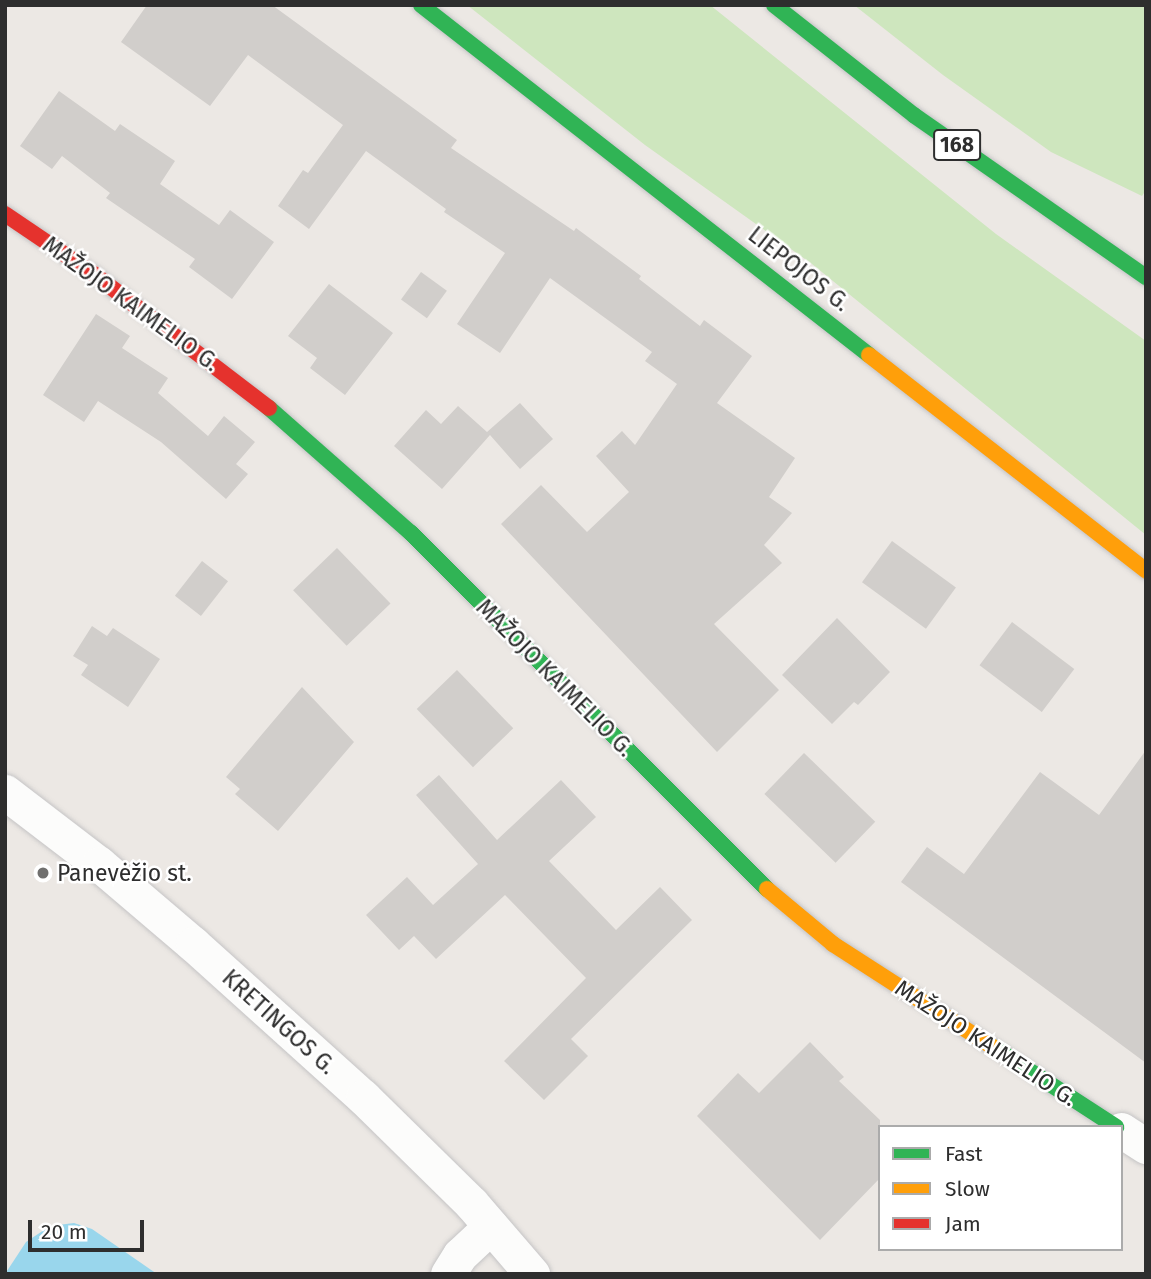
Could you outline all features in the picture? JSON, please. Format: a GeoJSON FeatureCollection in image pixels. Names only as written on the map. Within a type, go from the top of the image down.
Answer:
{"type":"FeatureCollection","features":[{"type":"Feature","properties":{"kind":"street","name":"LIEPOJOS G."},"geometry":{"type":"LineString","coordinates":[[421,5],[1146,571]]}},
{"type":"Feature","properties":{"kind":"street","name":"168"},"geometry":{"type":"LineString","coordinates":[[774,5],[915,116],[1146,277]]}},
{"type":"Feature","properties":{"kind":"street","name":"MAŽOJO KAIMELIO G."},"geometry":{"type":"LineString","coordinates":[[5,214],[95,275],[247,390],[332,462],[411,533],[751,876],[832,944],[1113,1125]]}},
{"type":"Feature","properties":{"kind":"street","name":"KRETINGOS G."},"geometry":{"type":"LineString","coordinates":[[5,792],[99,863],[203,953],[399,1131],[491,1226],[532,1274]]}},
{"type":"Feature","properties":{"kind":"street"},"geometry":{"type":"LineString","coordinates":[[1123,1131],[1146,1146]]}},
{"type":"Feature","properties":{"kind":"street"},"geometry":{"type":"LineString","coordinates":[[448,1274],[460,1255],[491,1226]]}},
{"type":"Feature","properties":{"kind":"green space"},"geometry":{"type":"Polygon","coordinates":[[[467,5],[710,5],[996,234],[1146,341],[1146,535],[812,264],[645,145],[467,5]]]}},
{"type":"Feature","properties":{"kind":"green space"},"geometry":{"type":"Polygon","coordinates":[[[854,5],[1146,5],[1146,190],[1142,196],[1051,152],[943,75],[854,5]]]}},
{"type":"Feature","properties":{"kind":"water"},"geometry":{"type":"Polygon","coordinates":[[[74,1223],[92,1229],[157,1274],[5,1274],[26,1242],[50,1226],[74,1223]]]}},
{"type":"Feature","properties":{"kind":"building"},"geometry":{"type":"Polygon","coordinates":[[[147,5],[272,5],[457,140],[451,148],[574,231],[576,228],[641,276],[639,279],[700,326],[704,320],[752,356],[717,403],[795,458],[769,497],[792,513],[764,545],[782,563],[714,624],[779,690],[717,752],[501,524],[541,485],[587,532],[629,492],[596,456],[622,431],[635,445],[677,384],[645,361],[652,352],[550,278],[500,353],[457,324],[505,253],[444,212],[446,209],[366,151],[309,229],[278,206],[303,170],[308,173],[343,125],[248,55],[210,106],[121,42],[147,5]]]}},
{"type":"Feature","properties":{"kind":"building"},"geometry":{"type":"Polygon","coordinates":[[[59,91],[115,131],[120,124],[175,161],[160,184],[219,225],[230,210],[274,242],[232,299],[189,267],[195,259],[106,198],[110,193],[62,156],[52,169],[20,146],[59,91]]]}},
{"type":"Feature","properties":{"kind":"building"},"geometry":{"type":"Polygon","coordinates":[[[421,272],[447,291],[427,318],[401,300],[421,272]]]}},
{"type":"Feature","properties":{"kind":"building"},"geometry":{"type":"Polygon","coordinates":[[[329,284],[393,333],[345,395],[310,368],[317,358],[288,336],[329,284]]]}},
{"type":"Feature","properties":{"kind":"building"},"geometry":{"type":"Polygon","coordinates":[[[96,314],[130,336],[122,348],[168,378],[158,393],[208,436],[224,416],[255,442],[236,464],[248,474],[226,499],[161,442],[98,401],[84,422],[43,395],[96,314]]]}},
{"type":"Feature","properties":{"kind":"building"},"geometry":{"type":"Polygon","coordinates":[[[520,403],[553,439],[520,469],[490,435],[442,489],[394,446],[426,410],[441,424],[458,406],[487,432],[520,403]]]}},
{"type":"Feature","properties":{"kind":"building"},"geometry":{"type":"Polygon","coordinates":[[[892,541],[956,587],[926,629],[862,582],[892,541]]]}},
{"type":"Feature","properties":{"kind":"building"},"geometry":{"type":"Polygon","coordinates":[[[337,548],[390,603],[347,646],[293,590],[337,548]]]}},
{"type":"Feature","properties":{"kind":"building"},"geometry":{"type":"Polygon","coordinates":[[[202,561],[228,581],[201,616],[175,596],[202,561]]]}},
{"type":"Feature","properties":{"kind":"building"},"geometry":{"type":"Polygon","coordinates":[[[837,618],[890,672],[858,705],[854,702],[832,724],[782,675],[837,618]]]}},
{"type":"Feature","properties":{"kind":"building"},"geometry":{"type":"Polygon","coordinates":[[[1012,622],[1074,669],[1042,712],[980,665],[1012,622]]]}},
{"type":"Feature","properties":{"kind":"building"},"geometry":{"type":"Polygon","coordinates":[[[92,626],[107,636],[113,628],[160,659],[128,707],[81,675],[88,665],[73,656],[92,626]]]}},
{"type":"Feature","properties":{"kind":"building"},"geometry":{"type":"Polygon","coordinates":[[[457,670],[513,728],[473,767],[417,709],[457,670]]]}},
{"type":"Feature","properties":{"kind":"building"},"geometry":{"type":"Polygon","coordinates":[[[302,687],[354,742],[278,831],[235,794],[240,789],[226,777],[302,687]]]}},
{"type":"Feature","properties":{"kind":"building"},"geometry":{"type":"Polygon","coordinates":[[[1146,750],[1146,1063],[901,882],[927,847],[964,874],[1040,772],[1099,815],[1146,750]]]}},
{"type":"Feature","properties":{"kind":"building"},"geometry":{"type":"Polygon","coordinates":[[[804,753],[875,822],[836,863],[764,794],[804,753]]]}},
{"type":"Feature","properties":{"kind":"building"},"geometry":{"type":"Polygon","coordinates":[[[439,775],[497,840],[561,780],[596,817],[549,861],[616,930],[660,887],[692,920],[571,1039],[588,1056],[544,1100],[504,1061],[586,978],[505,895],[436,959],[414,936],[399,950],[366,915],[407,877],[433,905],[478,864],[416,795],[439,775]]]}},
{"type":"Feature","properties":{"kind":"building"},"geometry":{"type":"Polygon","coordinates":[[[810,1042],[844,1077],[839,1081],[880,1120],[878,1180],[820,1240],[697,1116],[738,1073],[759,1093],[810,1042]]]}},
{"type":"Feature","properties":{"kind":"traffic: fast"},"geometry":{"type":"LineString","coordinates":[[421,5],[869,355]]}},
{"type":"Feature","properties":{"kind":"traffic: fast"},"geometry":{"type":"LineString","coordinates":[[774,5],[915,116],[1146,277]]}},
{"type":"Feature","properties":{"kind":"traffic: fast"},"geometry":{"type":"LineString","coordinates":[[269,408],[411,533],[767,889]]}},
{"type":"Feature","properties":{"kind":"traffic: fast"},"geometry":{"type":"LineString","coordinates":[[993,1047],[1113,1125]]}},
{"type":"Feature","properties":{"kind":"traffic: slow"},"geometry":{"type":"LineString","coordinates":[[869,355],[1146,571]]}},
{"type":"Feature","properties":{"kind":"traffic: slow"},"geometry":{"type":"LineString","coordinates":[[767,889],[833,944],[993,1047]]}},
{"type":"Feature","properties":{"kind":"traffic: jam"},"geometry":{"type":"LineString","coordinates":[[5,214],[95,275],[269,408]]}},
{"type":"Feature","properties":{"kind":"place","name":"Panevėžio st."},"geometry":{"type":"Point","coordinates":[43,873]}}]}
